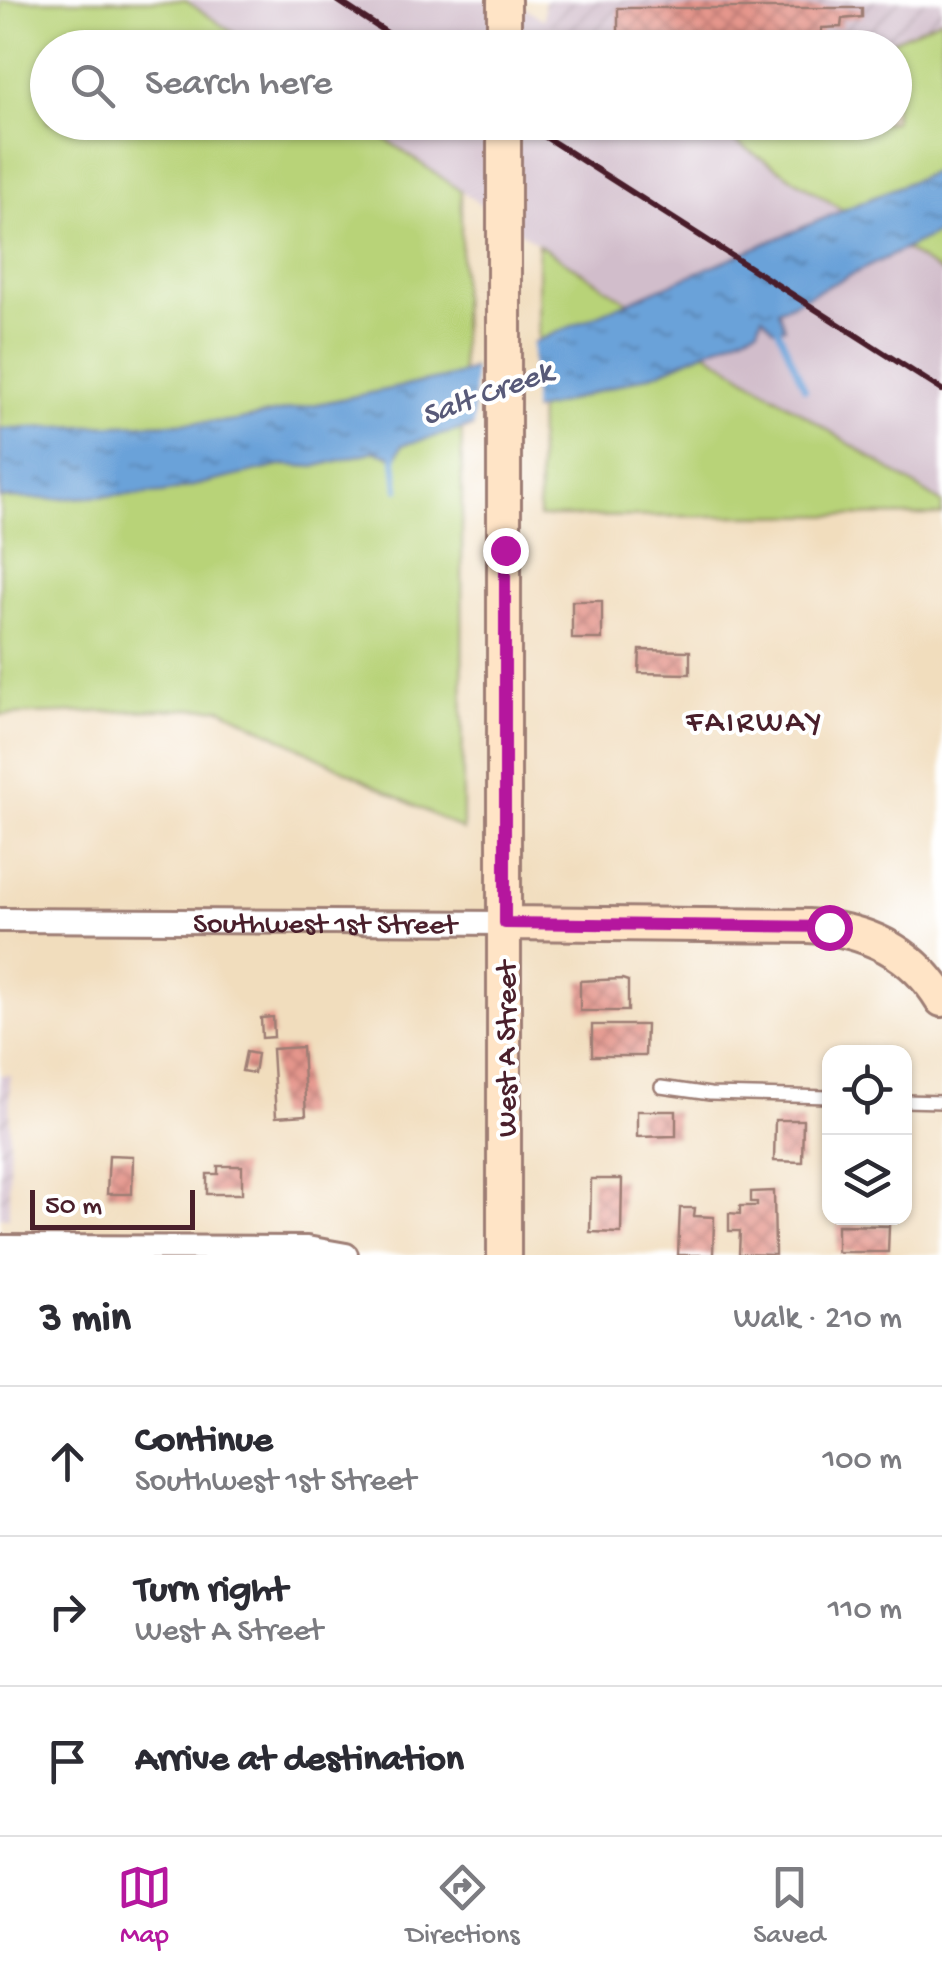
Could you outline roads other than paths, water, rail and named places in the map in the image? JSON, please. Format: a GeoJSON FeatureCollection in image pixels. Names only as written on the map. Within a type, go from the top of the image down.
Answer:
{"type":"FeatureCollection","features":[{"type":"Feature","properties":{"kind":"main road"},"geometry":{"type":"LineString","coordinates":[[504,0],[504,30]]}},
{"type":"Feature","properties":{"kind":"main road","name":"West A Street"},"geometry":{"type":"LineString","coordinates":[[504,140],[504,1255]]}},
{"type":"Feature","properties":{"kind":"main road","name":"Southwest 1st Street"},"geometry":{"type":"LineString","coordinates":[[505,923],[839,928],[887,945],[914,966],[937,992]]}},
{"type":"Feature","properties":{"kind":"street","name":"Southwest 1st Street"},"geometry":{"type":"LineString","coordinates":[[0,920],[505,923]]}},
{"type":"Feature","properties":{"kind":"street"},"geometry":{"type":"LineString","coordinates":[[0,1247],[308,1248],[346,1255]]}},
{"type":"Feature","properties":{"kind":"lane"},"geometry":{"type":"LineString","coordinates":[[660,1087],[710,1094],[822,1098]]}},
{"type":"Feature","properties":{"kind":"lane"},"geometry":{"type":"LineString","coordinates":[[912,1101],[942,1102]]}},
{"type":"Feature","properties":{"kind":"water","name":"Salt Creek"},"geometry":{"type":"Polygon","coordinates":[[[942,168],[942,231],[778,310],[785,327],[774,329],[762,316],[758,328],[657,373],[548,407],[402,445],[396,458],[375,451],[314,467],[284,465],[163,493],[0,498],[0,429],[235,421],[457,375],[942,168]]]}},
{"type":"Feature","properties":{"kind":"waterway"},"geometry":{"type":"LineString","coordinates":[[775,322],[805,389]]}},
{"type":"Feature","properties":{"kind":"waterway"},"geometry":{"type":"LineString","coordinates":[[394,451],[398,489]]}},
{"type":"Feature","properties":{"kind":"railway"},"geometry":{"type":"LineString","coordinates":[[337,0],[383,30]]}},
{"type":"Feature","properties":{"kind":"railway"},"geometry":{"type":"LineString","coordinates":[[550,140],[942,390]]}},
{"type":"Feature","properties":{"kind":"district","name":"FAIRWAY"},"geometry":{"type":"Point","coordinates":[755,719]}}]}
